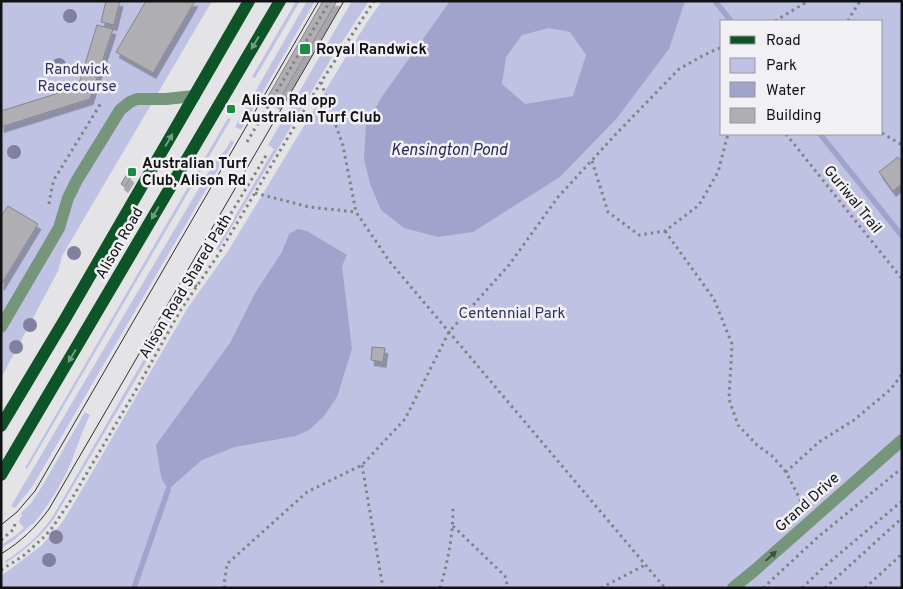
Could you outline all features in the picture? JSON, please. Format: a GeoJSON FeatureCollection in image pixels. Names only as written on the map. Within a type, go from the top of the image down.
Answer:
{"type":"FeatureCollection","features":[{"type":"Feature","properties":{"kind":"main road","name":"Alison Road"},"geometry":{"type":"LineString","coordinates":[[1,426],[249,1]]}},
{"type":"Feature","properties":{"kind":"main road","name":"Alison Road"},"geometry":{"type":"LineString","coordinates":[[1,484],[4,470],[280,1]]}},
{"type":"Feature","properties":{"kind":"street"},"geometry":{"type":"LineString","coordinates":[[1,327],[59,228],[68,198],[76,180],[120,110],[137,99],[166,99],[194,96]]}},
{"type":"Feature","properties":{"kind":"street","name":"Grand Drive"},"geometry":{"type":"LineString","coordinates":[[734,588],[902,440]]}},
{"type":"Feature","properties":{"kind":"path"},"geometry":{"type":"LineString","coordinates":[[247,142],[330,1]]}},
{"type":"Feature","properties":{"kind":"path","name":"Alison Road Shared Path"},"geometry":{"type":"LineString","coordinates":[[1,570],[23,556],[44,537],[71,500],[180,311],[218,255],[321,82],[374,1]]}},
{"type":"Feature","properties":{"kind":"path"},"geometry":{"type":"LineString","coordinates":[[777,20],[808,1]]}},
{"type":"Feature","properties":{"kind":"path"},"geometry":{"type":"LineString","coordinates":[[848,20],[860,1]]}},
{"type":"Feature","properties":{"kind":"path"},"geometry":{"type":"LineString","coordinates":[[225,588],[227,564],[307,492],[362,465],[405,419],[449,332],[509,265],[558,197],[679,70],[720,48]]}},
{"type":"Feature","properties":{"kind":"path"},"geometry":{"type":"LineString","coordinates":[[321,82],[342,146],[356,212],[390,262],[665,588]]}},
{"type":"Feature","properties":{"kind":"path"},"geometry":{"type":"LineString","coordinates":[[883,134],[902,145]]}},
{"type":"Feature","properties":{"kind":"path"},"geometry":{"type":"LineString","coordinates":[[592,160],[608,212],[640,235],[665,231],[699,205],[718,172],[728,135]]}},
{"type":"Feature","properties":{"kind":"path","name":"Guriwal Trail"},"geometry":{"type":"LineString","coordinates":[[787,135],[902,279]]}},
{"type":"Feature","properties":{"kind":"path"},"geometry":{"type":"LineString","coordinates":[[196,287],[193,276],[266,154]]}},
{"type":"Feature","properties":{"kind":"path"},"geometry":{"type":"LineString","coordinates":[[255,193],[309,207],[356,212]]}},
{"type":"Feature","properties":{"kind":"path"},"geometry":{"type":"LineString","coordinates":[[665,231],[714,299],[732,344],[729,399],[738,425],[757,445],[772,456],[786,472],[811,520]]}},
{"type":"Feature","properties":{"kind":"path"},"geometry":{"type":"LineString","coordinates":[[786,472],[819,442],[854,420],[891,389],[902,374]]}},
{"type":"Feature","properties":{"kind":"path"},"geometry":{"type":"LineString","coordinates":[[362,465],[384,588]]}},
{"type":"Feature","properties":{"kind":"path"},"geometry":{"type":"LineString","coordinates":[[763,588],[818,537],[902,468]]}},
{"type":"Feature","properties":{"kind":"path"},"geometry":{"type":"LineString","coordinates":[[802,588],[824,566],[902,501]]}},
{"type":"Feature","properties":{"kind":"path"},"geometry":{"type":"LineString","coordinates":[[440,588],[446,567],[453,526],[453,508]]}},
{"type":"Feature","properties":{"kind":"path"},"geometry":{"type":"LineString","coordinates":[[826,588],[902,518]]}},
{"type":"Feature","properties":{"kind":"path"},"geometry":{"type":"LineString","coordinates":[[1,540],[14,529],[15,523]]}},
{"type":"Feature","properties":{"kind":"path"},"geometry":{"type":"LineString","coordinates":[[453,526],[505,576],[508,588]]}},
{"type":"Feature","properties":{"kind":"path"},"geometry":{"type":"LineString","coordinates":[[865,588],[902,554]]}},
{"type":"Feature","properties":{"kind":"path"},"geometry":{"type":"LineString","coordinates":[[601,588],[645,565]]}},
{"type":"Feature","properties":{"kind":"green space","name":"Randwick Racecourse"},"geometry":{"type":"Polygon","coordinates":[[[1,1],[212,1],[62,256],[58,271],[1,378],[1,1]]]}},
{"type":"Feature","properties":{"kind":"green space"},"geometry":{"type":"Polygon","coordinates":[[[296,1],[300,1],[255,78],[252,77],[296,1]]]}},
{"type":"Feature","properties":{"kind":"green space"},"geometry":{"type":"Polygon","coordinates":[[[307,1],[315,1],[241,130],[235,127],[307,1]]]}},
{"type":"Feature","properties":{"kind":"green space"},"geometry":{"type":"Polygon","coordinates":[[[352,1],[369,1],[331,59],[218,250],[216,249],[274,149],[268,145],[352,1]]]}},
{"type":"Feature","properties":{"kind":"green space","name":"Centennial Park"},"geometry":{"type":"Polygon","coordinates":[[[382,1],[902,1],[902,588],[1,588],[1,576],[41,546],[61,524],[187,309],[228,251],[367,22],[382,1]]]}},
{"type":"Feature","properties":{"kind":"green space"},"geometry":{"type":"Polygon","coordinates":[[[228,118],[231,119],[27,469],[25,468],[228,118]]]}},
{"type":"Feature","properties":{"kind":"green space"},"geometry":{"type":"Polygon","coordinates":[[[231,140],[234,142],[32,487],[15,508],[11,506],[218,156],[224,152],[231,140]]]}},
{"type":"Feature","properties":{"kind":"green space"},"geometry":{"type":"Polygon","coordinates":[[[187,285],[191,288],[55,517],[33,542],[6,563],[5,561],[37,535],[53,516],[187,285]]]}},
{"type":"Feature","properties":{"kind":"green space"},"geometry":{"type":"Polygon","coordinates":[[[85,412],[90,415],[70,465],[53,496],[33,524],[1,548],[1,545],[24,528],[19,522],[21,513],[31,503],[41,488],[85,412]]]}},
{"type":"Feature","properties":{"kind":"water","name":"Kensington Pond"},"geometry":{"type":"Polygon","coordinates":[[[450,1],[685,1],[669,49],[617,118],[560,177],[473,232],[438,237],[404,228],[381,210],[370,184],[364,159],[366,125],[381,98],[450,1]],[[549,28],[522,35],[506,57],[502,84],[525,104],[573,96],[586,55],[570,32],[549,28]]]}},
{"type":"Feature","properties":{"kind":"water"},"geometry":{"type":"Polygon","coordinates":[[[298,229],[307,231],[347,255],[342,266],[352,349],[337,397],[324,416],[309,430],[296,436],[235,447],[202,460],[168,490],[161,477],[156,445],[230,343],[255,293],[282,252],[289,234],[298,229]]]}},
{"type":"Feature","properties":{"kind":"building"},"geometry":{"type":"Polygon","coordinates":[[[106,1],[120,1],[114,25],[101,22],[106,1]]]}},
{"type":"Feature","properties":{"kind":"building"},"geometry":{"type":"Polygon","coordinates":[[[146,1],[195,1],[153,73],[116,52],[146,1]]]}},
{"type":"Feature","properties":{"kind":"building"},"geometry":{"type":"Polygon","coordinates":[[[323,1],[337,1],[277,104],[267,98],[323,1]]]}},
{"type":"Feature","properties":{"kind":"building"},"geometry":{"type":"Polygon","coordinates":[[[97,25],[113,29],[90,99],[1,127],[1,111],[78,87],[97,25]]]}},
{"type":"Feature","properties":{"kind":"building"},"geometry":{"type":"Polygon","coordinates":[[[898,157],[902,162],[902,184],[893,191],[879,172],[898,157]]]}},
{"type":"Feature","properties":{"kind":"building"},"geometry":{"type":"Polygon","coordinates":[[[127,174],[131,177],[125,187],[121,184],[127,174]]]}},
{"type":"Feature","properties":{"kind":"building"},"geometry":{"type":"Polygon","coordinates":[[[8,206],[38,224],[1,285],[1,216],[8,206]]]}},
{"type":"Feature","properties":{"kind":"building"},"geometry":{"type":"Polygon","coordinates":[[[372,347],[385,348],[383,362],[371,360],[372,347]]]}},
{"type":"Feature","properties":{"kind":"waterway"},"geometry":{"type":"LineString","coordinates":[[715,1],[730,20]]}},
{"type":"Feature","properties":{"kind":"waterway"},"geometry":{"type":"LineString","coordinates":[[821,135],[902,236]]}},
{"type":"Feature","properties":{"kind":"waterway"},"geometry":{"type":"LineString","coordinates":[[134,588],[168,490]]}},
{"type":"Feature","properties":{"kind":"tram line"},"geometry":{"type":"LineString","coordinates":[[1,525],[17,512],[35,491],[319,1]]}},
{"type":"Feature","properties":{"kind":"tram line"},"geometry":{"type":"LineString","coordinates":[[1,554],[28,534],[49,509],[344,1]]}},
{"type":"Feature","properties":{"kind":"place","name":"Royal Randwick"},"geometry":{"type":"Point","coordinates":[305,49]}},
{"type":"Feature","properties":{"kind":"place","name":"Alison Rd opp Australian Turf Club"},"geometry":{"type":"Point","coordinates":[231,109]}},
{"type":"Feature","properties":{"kind":"place","name":"Australian Turf Club, Alison Rd"},"geometry":{"type":"Point","coordinates":[132,172]}}]}
